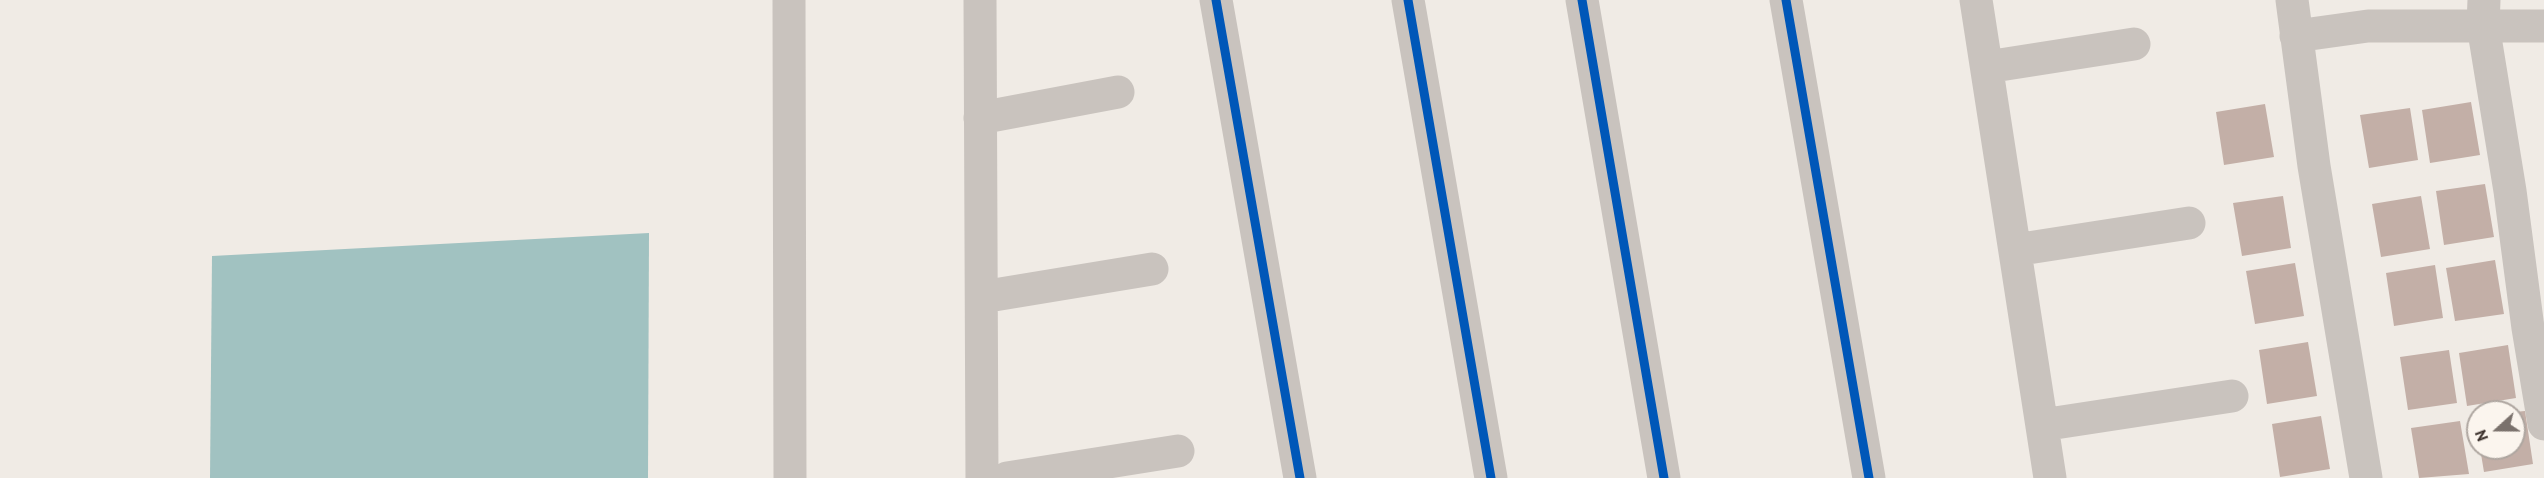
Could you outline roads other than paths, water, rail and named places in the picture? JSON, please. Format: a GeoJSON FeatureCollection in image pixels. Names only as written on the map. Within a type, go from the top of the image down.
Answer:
{"type":"FeatureCollection","features":[{"type":"Feature","properties":{"kind":"street"},"geometry":{"type":"LineString","coordinates":[[789,0],[790,478]]}},
{"type":"Feature","properties":{"kind":"street"},"geometry":{"type":"LineString","coordinates":[[980,0],[982,478]]}},
{"type":"Feature","properties":{"kind":"street"},"geometry":{"type":"LineString","coordinates":[[1216,0],[1300,478]]}},
{"type":"Feature","properties":{"kind":"street"},"geometry":{"type":"LineString","coordinates":[[1408,0],[1491,478]]}},
{"type":"Feature","properties":{"kind":"street"},"geometry":{"type":"LineString","coordinates":[[1582,0],[1664,478]]}},
{"type":"Feature","properties":{"kind":"street"},"geometry":{"type":"LineString","coordinates":[[1786,0],[1869,478]]}},
{"type":"Feature","properties":{"kind":"street"},"geometry":{"type":"LineString","coordinates":[[1976,0],[2050,478]]}},
{"type":"Feature","properties":{"kind":"street"},"geometry":{"type":"LineString","coordinates":[[2292,0],[2314,166],[2366,478]]}},
{"type":"Feature","properties":{"kind":"street"},"geometry":{"type":"LineString","coordinates":[[2296,36],[2367,13],[2414,28],[2483,12],[2544,26]]}},
{"type":"Feature","properties":{"kind":"street"},"geometry":{"type":"LineString","coordinates":[[2483,12],[2544,424]]}},
{"type":"Feature","properties":{"kind":"street"},"geometry":{"type":"LineString","coordinates":[[1987,67],[2134,44]]}},
{"type":"Feature","properties":{"kind":"street"},"geometry":{"type":"LineString","coordinates":[[981,118],[1118,92]]}},
{"type":"Feature","properties":{"kind":"street"},"geometry":{"type":"LineString","coordinates":[[2015,250],[2189,222]]}},
{"type":"Feature","properties":{"kind":"street"},"geometry":{"type":"LineString","coordinates":[[982,297],[1152,269]]}},
{"type":"Feature","properties":{"kind":"street"},"geometry":{"type":"LineString","coordinates":[[2042,425],[2232,396]]}},
{"type":"Feature","properties":{"kind":"street"},"geometry":{"type":"LineString","coordinates":[[1007,478],[1178,451]]}},
{"type":"Feature","properties":{"kind":"water"},"geometry":{"type":"Polygon","coordinates":[[[649,233],[648,478],[210,478],[212,256],[649,233]]]}}]}
